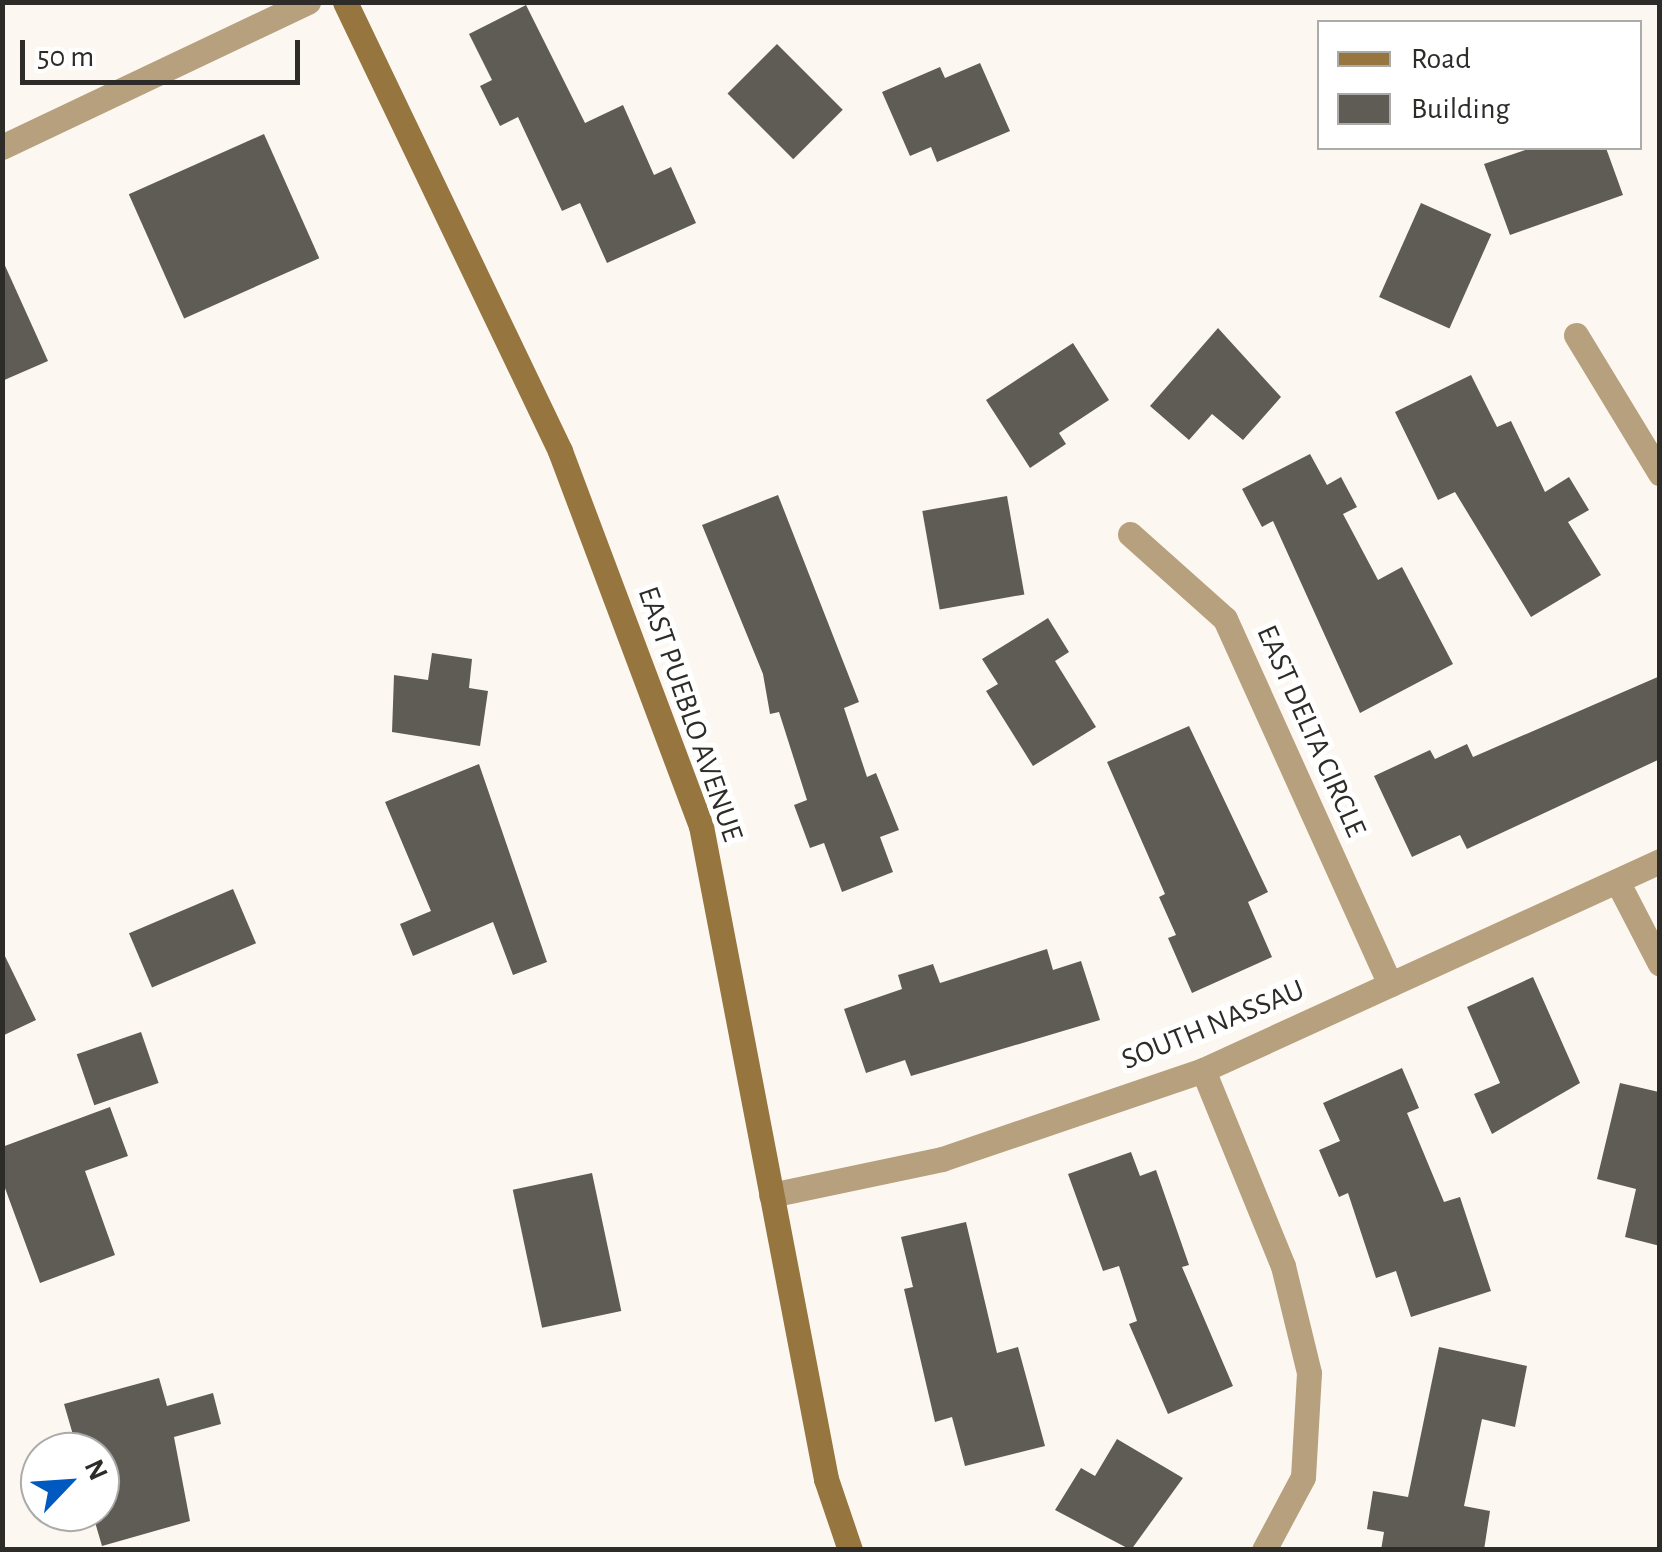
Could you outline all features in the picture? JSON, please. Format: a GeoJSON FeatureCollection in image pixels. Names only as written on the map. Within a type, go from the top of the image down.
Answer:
{"type":"FeatureCollection","features":[{"type":"Feature","properties":{"kind":"street"},"geometry":{"type":"LineString","coordinates":[[2,147],[308,2]]}},
{"type":"Feature","properties":{"kind":"street","name":"EAST PUEBLO AVENUE"},"geometry":{"type":"LineString","coordinates":[[345,2],[560,452],[701,826],[826,1478],[850,1550]]}},
{"type":"Feature","properties":{"kind":"street"},"geometry":{"type":"LineString","coordinates":[[1576,335],[1660,473]]}},
{"type":"Feature","properties":{"kind":"street","name":"EAST DELTA CIRCLE"},"geometry":{"type":"LineString","coordinates":[[1130,534],[1225,619],[1390,985]]}},
{"type":"Feature","properties":{"kind":"street","name":"SOUTH NASSAU"},"geometry":{"type":"LineString","coordinates":[[771,1194],[942,1160],[1203,1070],[1660,861]]}},
{"type":"Feature","properties":{"kind":"street"},"geometry":{"type":"LineString","coordinates":[[1616,881],[1660,964]]}},
{"type":"Feature","properties":{"kind":"street"},"geometry":{"type":"LineString","coordinates":[[1203,1070],[1283,1266],[1309,1373],[1303,1477],[1264,1550]]}},
{"type":"Feature","properties":{"kind":"building"},"geometry":{"type":"Polygon","coordinates":[[[526,5],[585,123],[623,105],[654,175],[671,167],[696,223],[607,263],[580,203],[562,211],[518,117],[500,126],[480,86],[492,80],[469,34],[526,5]]]}},
{"type":"Feature","properties":{"kind":"building"},"geometry":{"type":"Polygon","coordinates":[[[777,44],[843,110],[793,159],[728,93],[777,44]]]}},
{"type":"Feature","properties":{"kind":"building"},"geometry":{"type":"Polygon","coordinates":[[[980,63],[1010,131],[937,162],[931,147],[910,156],[882,92],[940,67],[945,78],[980,63]]]}},
{"type":"Feature","properties":{"kind":"building"},"geometry":{"type":"Polygon","coordinates":[[[264,134],[319,258],[184,318],[129,194],[264,134]]]}},
{"type":"Feature","properties":{"kind":"building"},"geometry":{"type":"Polygon","coordinates":[[[1525,150],[1607,150],[1623,195],[1510,235],[1484,164],[1525,150]]]}},
{"type":"Feature","properties":{"kind":"building"},"geometry":{"type":"Polygon","coordinates":[[[1421,203],[1491,234],[1449,328],[1379,297],[1421,203]]]}},
{"type":"Feature","properties":{"kind":"building"},"geometry":{"type":"Polygon","coordinates":[[[2,259],[48,361],[2,381],[2,259]]]}},
{"type":"Feature","properties":{"kind":"building"},"geometry":{"type":"Polygon","coordinates":[[[1218,328],[1281,397],[1243,440],[1212,414],[1189,440],[1150,406],[1218,328]]]}},
{"type":"Feature","properties":{"kind":"building"},"geometry":{"type":"Polygon","coordinates":[[[1073,343],[1109,400],[1059,433],[1066,444],[1030,468],[986,400],[1073,343]]]}},
{"type":"Feature","properties":{"kind":"building"},"geometry":{"type":"Polygon","coordinates":[[[1471,375],[1497,427],[1511,421],[1545,492],[1569,477],[1589,510],[1568,522],[1601,575],[1531,617],[1455,492],[1438,500],[1395,412],[1471,375]]]}},
{"type":"Feature","properties":{"kind":"building"},"geometry":{"type":"Polygon","coordinates":[[[1310,454],[1327,485],[1341,477],[1357,507],[1343,514],[1378,580],[1402,567],[1453,664],[1360,713],[1273,521],[1262,527],[1242,489],[1310,454]]]}},
{"type":"Feature","properties":{"kind":"building"},"geometry":{"type":"Polygon","coordinates":[[[778,495],[859,702],[844,708],[867,777],[876,773],[899,830],[880,837],[893,872],[842,892],[824,843],[810,848],[794,805],[807,800],[779,712],[770,714],[763,674],[702,525],[778,495]]]}},
{"type":"Feature","properties":{"kind":"building"},"geometry":{"type":"Polygon","coordinates":[[[1007,496],[1024,594],[940,609],[922,511],[1007,496]]]}},
{"type":"Feature","properties":{"kind":"building"},"geometry":{"type":"Polygon","coordinates":[[[1048,618],[1069,652],[1055,661],[1096,727],[1033,766],[986,691],[998,684],[982,659],[1048,618]]]}},
{"type":"Feature","properties":{"kind":"building"},"geometry":{"type":"Polygon","coordinates":[[[432,653],[472,659],[469,688],[488,691],[480,746],[392,732],[394,675],[428,680],[432,653]]]}},
{"type":"Feature","properties":{"kind":"building"},"geometry":{"type":"Polygon","coordinates":[[[1660,676],[1660,759],[1467,849],[1460,835],[1412,857],[1374,776],[1430,750],[1435,759],[1467,744],[1473,757],[1660,676]]]}},
{"type":"Feature","properties":{"kind":"building"},"geometry":{"type":"Polygon","coordinates":[[[1189,726],[1268,892],[1248,902],[1272,957],[1192,993],[1168,938],[1176,935],[1159,897],[1165,894],[1107,762],[1189,726]]]}},
{"type":"Feature","properties":{"kind":"building"},"geometry":{"type":"Polygon","coordinates":[[[479,764],[547,962],[513,975],[493,922],[413,956],[400,924],[431,911],[385,802],[479,764]]]}},
{"type":"Feature","properties":{"kind":"building"},"geometry":{"type":"Polygon","coordinates":[[[233,889],[256,943],[152,987],[129,933],[233,889]]]}},
{"type":"Feature","properties":{"kind":"building"},"geometry":{"type":"Polygon","coordinates":[[[1047,949],[1053,970],[1081,961],[1100,1020],[911,1076],[905,1060],[866,1073],[844,1009],[902,989],[898,975],[933,964],[940,983],[1047,949]]]}},
{"type":"Feature","properties":{"kind":"building"},"geometry":{"type":"Polygon","coordinates":[[[2,950],[36,1020],[2,1036],[2,950]]]}},
{"type":"Feature","properties":{"kind":"building"},"geometry":{"type":"Polygon","coordinates":[[[1533,977],[1580,1083],[1492,1134],[1474,1094],[1500,1083],[1467,1007],[1533,977]]]}},
{"type":"Feature","properties":{"kind":"building"},"geometry":{"type":"Polygon","coordinates":[[[141,1032],[159,1083],[94,1105],[77,1054],[141,1032]]]}},
{"type":"Feature","properties":{"kind":"building"},"geometry":{"type":"Polygon","coordinates":[[[1402,1068],[1419,1108],[1407,1113],[1444,1202],[1460,1197],[1491,1291],[1411,1317],[1396,1271],[1376,1278],[1348,1193],[1339,1197],[1319,1150],[1340,1141],[1323,1103],[1402,1068]]]}},
{"type":"Feature","properties":{"kind":"building"},"geometry":{"type":"Polygon","coordinates":[[[1620,1083],[1659,1092],[1660,1246],[1625,1237],[1636,1189],[1597,1179],[1620,1083]]]}},
{"type":"Feature","properties":{"kind":"building"},"geometry":{"type":"Polygon","coordinates":[[[110,1107],[128,1156],[85,1171],[115,1255],[40,1283],[2,1180],[2,1147],[110,1107]]]}},
{"type":"Feature","properties":{"kind":"building"},"geometry":{"type":"Polygon","coordinates":[[[1131,1152],[1140,1176],[1156,1170],[1189,1265],[1182,1267],[1233,1386],[1168,1414],[1129,1324],[1137,1321],[1119,1266],[1103,1271],[1068,1174],[1131,1152]]]}},
{"type":"Feature","properties":{"kind":"building"},"geometry":{"type":"Polygon","coordinates":[[[592,1173],[621,1311],[542,1328],[513,1190],[592,1173]]]}},
{"type":"Feature","properties":{"kind":"building"},"geometry":{"type":"Polygon","coordinates":[[[966,1222],[997,1353],[1018,1347],[1045,1446],[965,1466],[952,1417],[935,1422],[904,1289],[913,1287],[901,1237],[966,1222]]]}},
{"type":"Feature","properties":{"kind":"building"},"geometry":{"type":"Polygon","coordinates":[[[1439,1347],[1527,1366],[1515,1427],[1482,1419],[1464,1506],[1490,1511],[1484,1550],[1381,1550],[1384,1532],[1367,1529],[1373,1491],[1408,1497],[1439,1347]]]}},
{"type":"Feature","properties":{"kind":"building"},"geometry":{"type":"Polygon","coordinates":[[[159,1378],[167,1406],[213,1393],[221,1424],[174,1437],[190,1521],[102,1546],[98,1532],[120,1532],[120,1432],[72,1432],[64,1404],[159,1378]]]}},
{"type":"Feature","properties":{"kind":"building"},"geometry":{"type":"Polygon","coordinates":[[[1117,1439],[1183,1478],[1131,1550],[1055,1510],[1081,1468],[1095,1476],[1117,1439]]]}}]}
